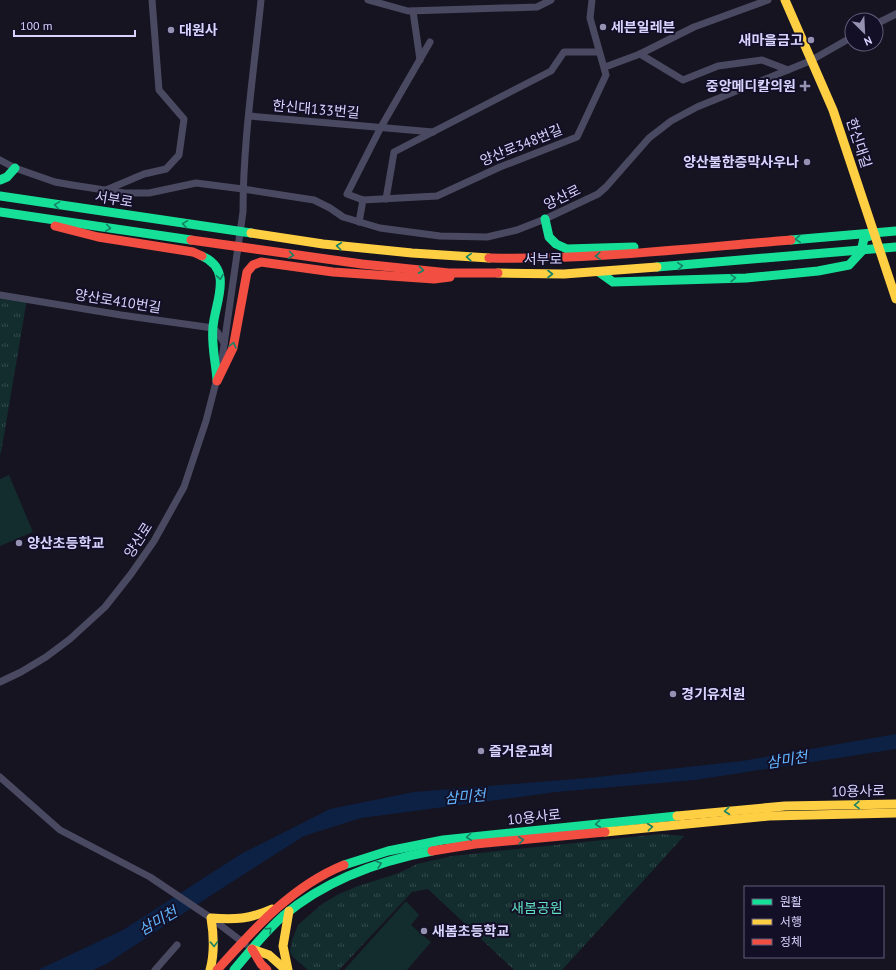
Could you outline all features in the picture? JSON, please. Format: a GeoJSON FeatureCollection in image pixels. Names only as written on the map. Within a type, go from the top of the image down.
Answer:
{"type":"FeatureCollection","features":[{"type":"Feature","properties":{"kind":"main road","name":"한신대길"},"geometry":{"type":"LineString","coordinates":[[785,0],[810,61],[833,110],[896,299]]}},
{"type":"Feature","properties":{"kind":"main road"},"geometry":{"type":"LineString","coordinates":[[0,180],[6,177],[15,168]]}},
{"type":"Feature","properties":{"kind":"main road","name":"서부로"},"geometry":{"type":"LineString","coordinates":[[0,196],[323,244],[412,253],[490,258],[610,256],[896,231]]}},
{"type":"Feature","properties":{"kind":"main road"},"geometry":{"type":"LineString","coordinates":[[0,212],[98,237],[193,252],[215,263],[220,273],[221,283],[213,328],[217,381]]}},
{"type":"Feature","properties":{"kind":"main road","name":"서부로"},"geometry":{"type":"LineString","coordinates":[[0,212],[362,264],[449,273],[599,272],[834,251],[896,247]]}},
{"type":"Feature","properties":{"kind":"main road"},"geometry":{"type":"LineString","coordinates":[[545,219],[549,237],[556,244],[567,249],[708,247]]}},
{"type":"Feature","properties":{"kind":"main road"},"geometry":{"type":"LineString","coordinates":[[599,272],[613,282],[746,278],[818,271],[849,265],[861,252],[864,238],[874,234]]}},
{"type":"Feature","properties":{"kind":"main road"},"geometry":{"type":"LineString","coordinates":[[217,381],[233,348],[247,272],[250,267],[255,264],[261,262],[333,272],[434,279],[475,273]]}},
{"type":"Feature","properties":{"kind":"main road","name":"10용사로"},"geometry":{"type":"LineString","coordinates":[[217,970],[242,942],[279,907],[309,883],[345,864],[368,856],[428,843],[464,838],[769,807],[896,804]]}},
{"type":"Feature","properties":{"kind":"main road","name":"10용사로"},"geometry":{"type":"LineString","coordinates":[[234,970],[286,914],[317,890],[347,875],[412,855],[483,844],[770,816],[896,813]]}},
{"type":"Feature","properties":{"kind":"main road"},"geometry":{"type":"LineString","coordinates":[[279,907],[275,914],[276,917],[286,914],[281,945],[287,970]]}},
{"type":"Feature","properties":{"kind":"main road"},"geometry":{"type":"LineString","coordinates":[[210,970],[214,956],[215,943],[211,918],[244,920],[279,907]]}},
{"type":"Feature","properties":{"kind":"main road"},"geometry":{"type":"LineString","coordinates":[[252,949],[269,955],[287,970]]}},
{"type":"Feature","properties":{"kind":"main road"},"geometry":{"type":"LineString","coordinates":[[252,949],[261,964],[267,970]]}},
{"type":"Feature","properties":{"kind":"street"},"geometry":{"type":"LineString","coordinates":[[106,190],[144,174],[166,169],[179,155],[184,119],[159,90],[152,0]]}},
{"type":"Feature","properties":{"kind":"street"},"geometry":{"type":"LineString","coordinates":[[243,189],[249,116],[262,0]]}},
{"type":"Feature","properties":{"kind":"street"},"geometry":{"type":"LineString","coordinates":[[368,0],[408,11],[537,7],[551,0]]}},
{"type":"Feature","properties":{"kind":"street"},"geometry":{"type":"LineString","coordinates":[[592,0],[590,18],[605,67],[640,54],[694,27],[768,0]]}},
{"type":"Feature","properties":{"kind":"street"},"geometry":{"type":"LineString","coordinates":[[413,10],[420,60]]}},
{"type":"Feature","properties":{"kind":"street"},"geometry":{"type":"LineString","coordinates":[[884,20],[896,14]]}},
{"type":"Feature","properties":{"kind":"street"},"geometry":{"type":"LineString","coordinates":[[359,222],[363,200],[347,194],[381,127],[430,42]]}},
{"type":"Feature","properties":{"kind":"street","name":"양산로"},"geometry":{"type":"LineString","coordinates":[[0,160],[15,168],[55,182],[124,193],[149,193],[196,183],[314,200],[343,217],[380,228],[440,236],[487,237],[517,230],[545,219],[598,194],[606,187],[649,138],[672,120],[697,107],[810,61],[844,42]]}},
{"type":"Feature","properties":{"kind":"street"},"geometry":{"type":"LineString","coordinates":[[386,199],[394,152],[551,70],[564,52],[600,52]]}},
{"type":"Feature","properties":{"kind":"street"},"geometry":{"type":"LineString","coordinates":[[640,54],[683,80],[718,66],[762,60],[788,70]]}},
{"type":"Feature","properties":{"kind":"street","name":"양산로348번길"},"geometry":{"type":"LineString","coordinates":[[363,200],[437,196],[500,167],[577,137],[606,75],[605,67]]}},
{"type":"Feature","properties":{"kind":"street","name":"한신대133번길"},"geometry":{"type":"LineString","coordinates":[[249,116],[433,132]]}},
{"type":"Feature","properties":{"kind":"street","name":"양산로"},"geometry":{"type":"LineString","coordinates":[[0,682],[21,672],[46,657],[70,639],[105,607],[131,574],[154,541],[184,487],[217,381],[222,359],[243,212],[243,189]]}},
{"type":"Feature","properties":{"kind":"street","name":"양산로410번길"},"geometry":{"type":"LineString","coordinates":[[0,295],[121,315],[213,328]]}},
{"type":"Feature","properties":{"kind":"street"},"geometry":{"type":"LineString","coordinates":[[213,328],[224,343]]}},
{"type":"Feature","properties":{"kind":"street"},"geometry":{"type":"LineString","coordinates":[[0,777],[60,830],[150,877],[211,918],[252,949]]}},
{"type":"Feature","properties":{"kind":"street"},"geometry":{"type":"LineString","coordinates":[[155,970],[177,945]]}},
{"type":"Feature","properties":{"kind":"green space"},"geometry":{"type":"Polygon","coordinates":[[[0,295],[27,299],[1,453],[0,453],[0,295]]]}},
{"type":"Feature","properties":{"kind":"green space"},"geometry":{"type":"Polygon","coordinates":[[[9,475],[33,532],[0,546],[0,479],[9,475]]]}},
{"type":"Feature","properties":{"kind":"green space","name":"새봄공원"},"geometry":{"type":"Polygon","coordinates":[[[660,834],[684,836],[562,970],[514,970],[428,889],[412,892],[339,970],[308,970],[293,957],[290,952],[292,940],[298,925],[322,904],[339,894],[358,886],[399,873],[417,864],[452,856],[660,834]]]}},
{"type":"Feature","properties":{"kind":"green space"},"geometry":{"type":"Polygon","coordinates":[[[406,901],[419,915],[411,925],[431,942],[407,970],[344,970],[406,901]]]}},
{"type":"Feature","properties":{"kind":"water","name":"삼미천"},"geometry":{"type":"Polygon","coordinates":[[[896,734],[896,749],[695,780],[556,792],[361,818],[304,836],[108,963],[93,970],[38,970],[123,930],[241,854],[330,809],[414,792],[588,778],[742,761],[896,734]]]}},
{"type":"Feature","properties":{"kind":"traffic: fast"},"geometry":{"type":"LineString","coordinates":[[0,180],[7,177],[15,168]]}},
{"type":"Feature","properties":{"kind":"traffic: fast"},"geometry":{"type":"LineString","coordinates":[[0,196],[251,233]]}},
{"type":"Feature","properties":{"kind":"traffic: fast"},"geometry":{"type":"LineString","coordinates":[[0,212],[191,240]]}},
{"type":"Feature","properties":{"kind":"traffic: fast"},"geometry":{"type":"LineString","coordinates":[[545,219],[549,237],[556,244],[567,249],[634,247]]}},
{"type":"Feature","properties":{"kind":"traffic: fast"},"geometry":{"type":"LineString","coordinates":[[791,240],[896,231]]}},
{"type":"Feature","properties":{"kind":"traffic: fast"},"geometry":{"type":"LineString","coordinates":[[599,272],[613,282],[746,278],[818,271],[849,265],[861,252],[864,238],[873,235]]}},
{"type":"Feature","properties":{"kind":"traffic: fast"},"geometry":{"type":"LineString","coordinates":[[657,267],[896,247]]}},
{"type":"Feature","properties":{"kind":"traffic: fast"},"geometry":{"type":"LineString","coordinates":[[202,256],[212,262],[218,269],[220,278],[219,297],[213,327],[213,347],[217,380]]}},
{"type":"Feature","properties":{"kind":"traffic: fast"},"geometry":{"type":"LineString","coordinates":[[344,865],[388,851],[443,840],[677,816]]}},
{"type":"Feature","properties":{"kind":"traffic: fast"},"geometry":{"type":"LineString","coordinates":[[234,970],[276,922],[317,892],[335,882],[372,866],[432,851]]}},
{"type":"Feature","properties":{"kind":"traffic: slow"},"geometry":{"type":"LineString","coordinates":[[785,0],[833,110],[896,299]]}},
{"type":"Feature","properties":{"kind":"traffic: slow"},"geometry":{"type":"LineString","coordinates":[[251,233],[323,244],[412,253],[489,258]]}},
{"type":"Feature","properties":{"kind":"traffic: slow"},"geometry":{"type":"LineString","coordinates":[[498,273],[564,274],[657,267]]}},
{"type":"Feature","properties":{"kind":"traffic: slow"},"geometry":{"type":"LineString","coordinates":[[677,816],[785,806],[896,804]]}},
{"type":"Feature","properties":{"kind":"traffic: slow"},"geometry":{"type":"LineString","coordinates":[[605,832],[769,816],[896,813]]}},
{"type":"Feature","properties":{"kind":"traffic: slow"},"geometry":{"type":"LineString","coordinates":[[210,970],[214,944],[211,918],[242,918],[257,915],[272,909]]}},
{"type":"Feature","properties":{"kind":"traffic: slow"},"geometry":{"type":"LineString","coordinates":[[288,970],[283,946],[289,911]]}},
{"type":"Feature","properties":{"kind":"traffic: slow"},"geometry":{"type":"LineString","coordinates":[[252,949],[269,955],[286,970]]}},
{"type":"Feature","properties":{"kind":"traffic: jam"},"geometry":{"type":"LineString","coordinates":[[55,226],[98,237],[193,252],[202,256]]}},
{"type":"Feature","properties":{"kind":"traffic: jam"},"geometry":{"type":"LineString","coordinates":[[191,240],[362,264],[449,273],[498,273]]}},
{"type":"Feature","properties":{"kind":"traffic: jam"},"geometry":{"type":"LineString","coordinates":[[489,258],[603,255],[791,240]]}},
{"type":"Feature","properties":{"kind":"traffic: jam"},"geometry":{"type":"LineString","coordinates":[[217,381],[233,348],[247,272],[253,265],[261,262],[333,272],[434,279],[450,277]]}},
{"type":"Feature","properties":{"kind":"traffic: jam"},"geometry":{"type":"LineString","coordinates":[[432,851],[475,844],[605,832]]}},
{"type":"Feature","properties":{"kind":"traffic: jam"},"geometry":{"type":"LineString","coordinates":[[217,970],[245,939],[275,910],[307,884],[344,865]]}},
{"type":"Feature","properties":{"kind":"traffic: jam"},"geometry":{"type":"LineString","coordinates":[[252,949],[261,964],[267,970]]}},
{"type":"Feature","properties":{"kind":"place","name":"세븐일레븐"},"geometry":{"type":"Point","coordinates":[603,27]}},
{"type":"Feature","properties":{"kind":"place","name":"대원사"},"geometry":{"type":"Point","coordinates":[171,30]}},
{"type":"Feature","properties":{"kind":"place","name":"새마을금고"},"geometry":{"type":"Point","coordinates":[811,40]}},
{"type":"Feature","properties":{"kind":"place","name":"중앙메디칼의원"},"geometry":{"type":"Point","coordinates":[805,86]}},
{"type":"Feature","properties":{"kind":"place","name":"양산불한증막사우나"},"geometry":{"type":"Point","coordinates":[807,162]}},
{"type":"Feature","properties":{"kind":"place","name":"양산초등학교"},"geometry":{"type":"Point","coordinates":[19,543]}},
{"type":"Feature","properties":{"kind":"place","name":"경기유치원"},"geometry":{"type":"Point","coordinates":[673,694]}},
{"type":"Feature","properties":{"kind":"place","name":"즐거운교회"},"geometry":{"type":"Point","coordinates":[481,751]}},
{"type":"Feature","properties":{"kind":"place","name":"새봄초등학교"},"geometry":{"type":"Point","coordinates":[424,931]}}]}
